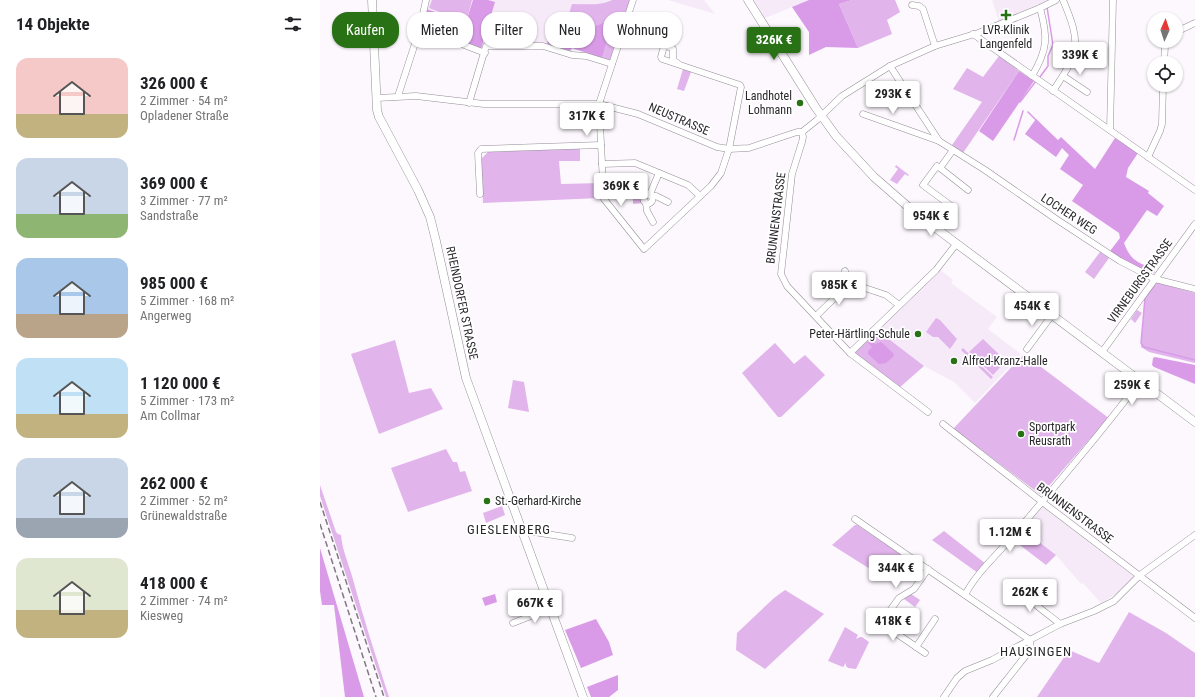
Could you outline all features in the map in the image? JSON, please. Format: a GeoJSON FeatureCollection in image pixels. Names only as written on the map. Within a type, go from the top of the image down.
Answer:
{"type":"FeatureCollection","features":[{"type":"Feature","properties":{"kind":"main road","name":"RHEINDORFER STRASSE"},"geometry":{"type":"LineString","coordinates":[[372,0],[379,117],[418,190],[430,217],[437,242],[466,378],[555,620],[566,641],[581,680],[585,697]]}},
{"type":"Feature","properties":{"kind":"main road"},"geometry":{"type":"LineString","coordinates":[[748,0],[822,117],[849,152],[877,180],[902,202],[957,244],[1195,422]]}},
{"type":"Feature","properties":{"kind":"street"},"geometry":{"type":"LineString","coordinates":[[423,12],[426,0]]}},
{"type":"Feature","properties":{"kind":"street"},"geometry":{"type":"LineString","coordinates":[[633,0],[599,104],[604,199],[644,249],[711,186],[721,173],[729,149],[741,88],[740,85],[680,65]]}},
{"type":"Feature","properties":{"kind":"street","name":"NEUSTRASSE"},"geometry":{"type":"LineString","coordinates":[[377,98],[416,96],[469,103],[599,104],[638,114],[711,145],[729,149],[749,148],[797,132],[802,132],[822,117],[842,96],[890,66],[935,46],[973,34],[1040,8],[1056,0]]}},
{"type":"Feature","properties":{"kind":"street"},"geometry":{"type":"LineString","coordinates":[[1053,91],[1064,76],[1072,61],[1076,47],[1072,20],[1063,0]]}},
{"type":"Feature","properties":{"kind":"street"},"geometry":{"type":"LineString","coordinates":[[1110,130],[1113,0]]}},
{"type":"Feature","properties":{"kind":"street"},"geometry":{"type":"LineString","coordinates":[[912,6],[919,6],[923,9],[935,46]]}},
{"type":"Feature","properties":{"kind":"street"},"geometry":{"type":"LineString","coordinates":[[1032,76],[1038,66],[1045,48],[1045,27],[1040,8]]}},
{"type":"Feature","properties":{"kind":"street"},"geometry":{"type":"LineString","coordinates":[[1183,29],[1195,23]]}},
{"type":"Feature","properties":{"kind":"street"},"geometry":{"type":"LineString","coordinates":[[973,34],[1195,190]]}},
{"type":"Feature","properties":{"kind":"street"},"geometry":{"type":"LineString","coordinates":[[469,103],[486,46],[543,46],[572,56],[586,56],[612,64]]}},
{"type":"Feature","properties":{"kind":"street"},"geometry":{"type":"LineString","coordinates":[[398,96],[414,48]]}},
{"type":"Feature","properties":{"kind":"street"},"geometry":{"type":"LineString","coordinates":[[472,48],[485,53]]}},
{"type":"Feature","properties":{"kind":"street","name":"LOCHER WEG"},"geometry":{"type":"LineString","coordinates":[[890,66],[939,141]]}},
{"type":"Feature","properties":{"kind":"street"},"geometry":{"type":"LineString","coordinates":[[1064,76],[1087,92]]}},
{"type":"Feature","properties":{"kind":"street"},"geometry":{"type":"LineString","coordinates":[[1148,157],[1162,124],[1163,92]]}},
{"type":"Feature","properties":{"kind":"street","name":"LOCHER WEG"},"geometry":{"type":"LineString","coordinates":[[863,114],[939,141],[985,170],[1120,261],[1155,279],[1195,289]]}},
{"type":"Feature","properties":{"kind":"street","name":"BRUNNENSTRASSE"},"geometry":{"type":"LineString","coordinates":[[802,132],[802,142],[792,174],[781,274],[787,286],[850,353],[928,412]]}},
{"type":"Feature","properties":{"kind":"street"},"geometry":{"type":"LineString","coordinates":[[480,194],[478,153],[481,149],[601,145]]}},
{"type":"Feature","properties":{"kind":"street"},"geometry":{"type":"LineString","coordinates":[[940,168],[954,150]]}},
{"type":"Feature","properties":{"kind":"street"},"geometry":{"type":"LineString","coordinates":[[602,164],[634,163],[688,185],[700,196]]}},
{"type":"Feature","properties":{"kind":"street"},"geometry":{"type":"LineString","coordinates":[[950,205],[924,184],[937,166],[968,190]]}},
{"type":"Feature","properties":{"kind":"street"},"geometry":{"type":"LineString","coordinates":[[653,222],[647,211],[646,203],[652,202],[650,195],[659,173]]}},
{"type":"Feature","properties":{"kind":"street"},"geometry":{"type":"LineString","coordinates":[[617,186],[630,185],[668,202]]}},
{"type":"Feature","properties":{"kind":"street","name":"VIRNEBURGSTRASSE"},"geometry":{"type":"LineString","coordinates":[[1102,352],[1195,224]]}},
{"type":"Feature","properties":{"kind":"street"},"geometry":{"type":"LineString","coordinates":[[850,353],[936,270],[957,244]]}},
{"type":"Feature","properties":{"kind":"street"},"geometry":{"type":"LineString","coordinates":[[845,271],[850,283],[886,295],[899,305]]}},
{"type":"Feature","properties":{"kind":"street"},"geometry":{"type":"LineString","coordinates":[[816,316],[850,283]]}},
{"type":"Feature","properties":{"kind":"street"},"geometry":{"type":"LineString","coordinates":[[1027,349],[1052,315]]}},
{"type":"Feature","properties":{"kind":"street"},"geometry":{"type":"LineString","coordinates":[[965,594],[979,572],[1012,537],[1110,421],[1140,381]]}},
{"type":"Feature","properties":{"kind":"street","name":"BRUNNENSTRASSE"},"geometry":{"type":"LineString","coordinates":[[943,424],[1041,501],[1195,618]]}},
{"type":"Feature","properties":{"kind":"street"},"geometry":{"type":"LineString","coordinates":[[855,519],[1030,640],[1031,649],[993,697]]}},
{"type":"Feature","properties":{"kind":"street"},"geometry":{"type":"LineString","coordinates":[[521,530],[572,538]]}},
{"type":"Feature","properties":{"kind":"street"},"geometry":{"type":"LineString","coordinates":[[944,697],[962,673],[992,660],[1060,624],[1094,611],[1114,601],[1140,576],[1195,535]]}},
{"type":"Feature","properties":{"kind":"street"},"geometry":{"type":"LineString","coordinates":[[881,623],[899,598],[914,589],[928,569]]}},
{"type":"Feature","properties":{"kind":"street"},"geometry":{"type":"LineString","coordinates":[[1020,584],[1031,601],[1039,609],[1060,624]]}},
{"type":"Feature","properties":{"kind":"street"},"geometry":{"type":"LineString","coordinates":[[513,623],[551,608]]}},
{"type":"Feature","properties":{"kind":"street"},"geometry":{"type":"LineString","coordinates":[[871,616],[925,653]]}},
{"type":"Feature","properties":{"kind":"street"},"geometry":{"type":"LineString","coordinates":[[916,647],[935,619]]}},
{"type":"Feature","properties":{"kind":"shaded area"},"geometry":{"type":"Polygon","coordinates":[[[427,0],[631,0],[627,12],[603,12],[603,48],[615,48],[611,61],[572,49],[571,53],[555,48],[595,48],[595,12],[545,12],[545,45],[537,44],[537,12],[481,12],[482,51],[473,48],[473,12],[424,12],[427,0]]]}},
{"type":"Feature","properties":{"kind":"shaded area"},"geometry":{"type":"Polygon","coordinates":[[[432,0],[472,0],[469,12],[440,12],[429,8],[432,0]]]}},
{"type":"Feature","properties":{"kind":"shaded area"},"geometry":{"type":"Polygon","coordinates":[[[473,0],[488,0],[495,2],[492,12],[481,12],[481,49],[473,46],[473,12],[469,12],[473,0]]]}},
{"type":"Feature","properties":{"kind":"shaded area"},"geometry":{"type":"Polygon","coordinates":[[[612,0],[630,0],[626,12],[603,12],[603,23],[595,26],[595,12],[570,12],[572,4],[597,4],[612,0]]]}},
{"type":"Feature","properties":{"kind":"shaded area"},"geometry":{"type":"Polygon","coordinates":[[[668,0],[704,0],[715,14],[668,0]]]}},
{"type":"Feature","properties":{"kind":"shaded area"},"geometry":{"type":"Polygon","coordinates":[[[754,0],[809,0],[765,18],[754,0]]]}},
{"type":"Feature","properties":{"kind":"shaded area"},"geometry":{"type":"Polygon","coordinates":[[[809,0],[852,0],[839,4],[858,48],[826,47],[809,55],[809,32],[792,7],[809,0]]]}},
{"type":"Feature","properties":{"kind":"shaded area"},"geometry":{"type":"Polygon","coordinates":[[[852,0],[895,0],[900,12],[887,20],[892,34],[858,48],[839,4],[852,0]]]}},
{"type":"Feature","properties":{"kind":"shaded area","name":"LVR-Klinik Langenfeld"},"geometry":{"type":"Polygon","coordinates":[[[992,0],[1050,0],[999,22],[992,0]]]}},
{"type":"Feature","properties":{"kind":"shaded area"},"geometry":{"type":"Polygon","coordinates":[[[426,9],[435,12],[426,12],[426,9]]]}},
{"type":"Feature","properties":{"kind":"shaded area"},"geometry":{"type":"Polygon","coordinates":[[[603,23],[603,48],[605,48],[602,58],[572,48],[595,48],[595,26],[603,23]]]}},
{"type":"Feature","properties":{"kind":"shaded area"},"geometry":{"type":"Polygon","coordinates":[[[1073,42],[1070,61],[1057,52],[1058,44],[1073,42]]]}},
{"type":"Feature","properties":{"kind":"shaded area"},"geometry":{"type":"Polygon","coordinates":[[[560,48],[572,48],[570,51],[560,48]]]}},
{"type":"Feature","properties":{"kind":"shaded area"},"geometry":{"type":"Polygon","coordinates":[[[605,48],[614,48],[610,60],[602,58],[605,48]]]}},
{"type":"Feature","properties":{"kind":"shaded area"},"geometry":{"type":"Polygon","coordinates":[[[999,56],[1019,71],[963,153],[952,145],[982,102],[953,89],[967,68],[983,77],[999,56]]]}},
{"type":"Feature","properties":{"kind":"shaded area"},"geometry":{"type":"Polygon","coordinates":[[[683,69],[691,72],[684,91],[677,89],[683,69]]]}},
{"type":"Feature","properties":{"kind":"shaded area"},"geometry":{"type":"Polygon","coordinates":[[[1019,71],[1034,81],[993,141],[979,131],[1019,71]]]}},
{"type":"Feature","properties":{"kind":"shaded area"},"geometry":{"type":"Polygon","coordinates":[[[1036,119],[1058,140],[1061,137],[1095,169],[1115,138],[1138,153],[1128,168],[1126,177],[1149,191],[1148,193],[1164,206],[1157,216],[1147,210],[1124,243],[1129,254],[1135,260],[1153,269],[1150,273],[1110,251],[1120,238],[1119,233],[1072,201],[1083,185],[1060,169],[1069,155],[1062,148],[1056,157],[1025,134],[1036,119]]]}},
{"type":"Feature","properties":{"kind":"shaded area"},"geometry":{"type":"Polygon","coordinates":[[[580,148],[580,161],[559,161],[561,184],[601,183],[602,195],[600,198],[483,203],[481,159],[488,152],[580,148]]]}},
{"type":"Feature","properties":{"kind":"shaded area"},"geometry":{"type":"Polygon","coordinates":[[[896,165],[909,175],[908,176],[905,174],[897,184],[890,180],[898,169],[895,167],[896,165]]]}},
{"type":"Feature","properties":{"kind":"shaded area"},"geometry":{"type":"Polygon","coordinates":[[[633,188],[643,194],[642,199],[644,203],[633,204],[633,188]]]}},
{"type":"Feature","properties":{"kind":"shaded area"},"geometry":{"type":"Polygon","coordinates":[[[1100,252],[1109,258],[1094,279],[1085,272],[1100,252]]]}},
{"type":"Feature","properties":{"kind":"shaded area","name":"Peter-Härtling-Schule"},"geometry":{"type":"Polygon","coordinates":[[[938,268],[953,280],[951,283],[997,317],[988,329],[1021,354],[975,403],[954,382],[924,366],[877,330],[938,268]]]}},
{"type":"Feature","properties":{"kind":"shaded area"},"geometry":{"type":"Polygon","coordinates":[[[1155,282],[1195,293],[1195,363],[1149,352],[1141,347],[1145,298],[1155,282]]]}},
{"type":"Feature","properties":{"kind":"shaded area"},"geometry":{"type":"Polygon","coordinates":[[[1137,310],[1142,313],[1135,323],[1131,319],[1137,310]]]}},
{"type":"Feature","properties":{"kind":"shaded area"},"geometry":{"type":"Polygon","coordinates":[[[936,318],[940,320],[957,339],[950,349],[938,337],[933,337],[926,332],[936,318]]]}},
{"type":"Feature","properties":{"kind":"shaded area"},"geometry":{"type":"Polygon","coordinates":[[[877,330],[924,366],[899,388],[855,353],[855,351],[877,330]]]}},
{"type":"Feature","properties":{"kind":"shaded area"},"geometry":{"type":"Polygon","coordinates":[[[983,339],[1006,361],[993,375],[969,352],[983,339]]]}},
{"type":"Feature","properties":{"kind":"shaded area"},"geometry":{"type":"Polygon","coordinates":[[[395,340],[409,393],[431,388],[443,409],[379,434],[351,354],[395,340]]]}},
{"type":"Feature","properties":{"kind":"shaded area"},"geometry":{"type":"Polygon","coordinates":[[[870,340],[875,344],[881,342],[893,353],[894,356],[886,363],[879,364],[868,354],[868,351],[872,347],[868,343],[870,340]]]}},
{"type":"Feature","properties":{"kind":"shaded area"},"geometry":{"type":"Polygon","coordinates":[[[775,343],[794,364],[805,355],[825,375],[781,417],[778,417],[742,373],[775,343]]]}},
{"type":"Feature","properties":{"kind":"shaded area"},"geometry":{"type":"Polygon","coordinates":[[[963,348],[993,377],[991,379],[961,350],[963,348]]]}},
{"type":"Feature","properties":{"kind":"shaded area","name":"Sportpark Reusrath"},"geometry":{"type":"Polygon","coordinates":[[[1024,354],[1110,419],[1089,440],[1041,495],[953,429],[1024,354]]]}},
{"type":"Feature","properties":{"kind":"shaded area"},"geometry":{"type":"Polygon","coordinates":[[[1155,357],[1195,365],[1195,384],[1154,367],[1152,365],[1153,358],[1155,357]]]}},
{"type":"Feature","properties":{"kind":"shaded area"},"geometry":{"type":"Polygon","coordinates":[[[513,380],[524,382],[529,412],[508,408],[513,380]]]}},
{"type":"Feature","properties":{"kind":"shaded area"},"geometry":{"type":"Polygon","coordinates":[[[446,449],[453,462],[457,462],[460,472],[465,471],[472,491],[408,512],[391,468],[446,449]]]}},
{"type":"Feature","properties":{"kind":"shaded area"},"geometry":{"type":"Polygon","coordinates":[[[320,485],[336,532],[341,535],[344,550],[389,697],[386,697],[320,496],[320,485]]]}},
{"type":"Feature","properties":{"kind":"shaded area"},"geometry":{"type":"Polygon","coordinates":[[[1043,504],[1133,574],[1133,578],[1116,594],[1101,603],[1083,583],[1081,584],[1056,555],[1022,529],[1043,504]]]}},
{"type":"Feature","properties":{"kind":"shaded area"},"geometry":{"type":"Polygon","coordinates":[[[502,506],[505,515],[486,523],[483,513],[502,506]]]}},
{"type":"Feature","properties":{"kind":"shaded area"},"geometry":{"type":"Polygon","coordinates":[[[855,525],[906,558],[889,581],[832,545],[855,525]]]}},
{"type":"Feature","properties":{"kind":"shaded area"},"geometry":{"type":"Polygon","coordinates":[[[1022,529],[1056,555],[1046,565],[1012,539],[1022,529]]]}},
{"type":"Feature","properties":{"kind":"shaded area"},"geometry":{"type":"Polygon","coordinates":[[[944,531],[986,564],[978,573],[932,540],[944,531]]]}},
{"type":"Feature","properties":{"kind":"shaded area"},"geometry":{"type":"Polygon","coordinates":[[[320,548],[364,697],[345,697],[334,605],[322,605],[320,591],[320,548]]]}},
{"type":"Feature","properties":{"kind":"shaded area"},"geometry":{"type":"Polygon","coordinates":[[[785,590],[824,614],[765,669],[736,650],[737,633],[774,598],[785,590]]]}},
{"type":"Feature","properties":{"kind":"shaded area"},"geometry":{"type":"Polygon","coordinates":[[[495,594],[497,602],[485,606],[482,598],[495,594]]]}},
{"type":"Feature","properties":{"kind":"shaded area"},"geometry":{"type":"Polygon","coordinates":[[[911,594],[920,600],[915,607],[904,599],[911,594]]]}},
{"type":"Feature","properties":{"kind":"shaded area"},"geometry":{"type":"Polygon","coordinates":[[[1129,612],[1166,633],[1195,653],[1195,697],[1037,697],[1069,650],[1099,663],[1129,612]]]}},
{"type":"Feature","properties":{"kind":"shaded area"},"geometry":{"type":"Polygon","coordinates":[[[596,619],[609,642],[613,655],[581,668],[565,630],[596,619]]]}},
{"type":"Feature","properties":{"kind":"shaded area"},"geometry":{"type":"Polygon","coordinates":[[[845,627],[858,635],[856,639],[862,637],[869,642],[856,669],[848,668],[846,663],[843,667],[828,661],[845,627]]]}},
{"type":"Feature","properties":{"kind":"shaded area"},"geometry":{"type":"Polygon","coordinates":[[[618,675],[618,690],[609,697],[591,697],[587,687],[618,675]]]}},
{"type":"Feature","properties":{"kind":"waterway"},"geometry":{"type":"LineString","coordinates":[[1040,77],[1048,66],[1048,56],[1053,45],[1047,7]]}},
{"type":"Feature","properties":{"kind":"waterway"},"geometry":{"type":"LineString","coordinates":[[1020,102],[1036,81]]}},
{"type":"Feature","properties":{"kind":"waterway"},"geometry":{"type":"LineString","coordinates":[[1014,140],[1023,111]]}},
{"type":"Feature","properties":{"kind":"waterway"},"geometry":{"type":"LineString","coordinates":[[1028,112],[1057,141],[1065,145],[1069,150],[1076,154],[1080,164],[1101,183],[1118,211],[1125,257],[1128,262]]}},
{"type":"Feature","properties":{"kind":"waterway"},"geometry":{"type":"LineString","coordinates":[[1133,265],[1154,272]]}},
{"type":"Feature","properties":{"kind":"waterway"},"geometry":{"type":"LineString","coordinates":[[1154,286],[1145,298],[1141,343],[1144,347],[1195,360]]}},
{"type":"Feature","properties":{"kind":"railway"},"geometry":{"type":"LineString","coordinates":[[320,502],[384,697]]}},
{"type":"Feature","properties":{"kind":"railway"},"geometry":{"type":"LineString","coordinates":[[320,524],[376,697]]}},
{"type":"Feature","properties":{"kind":"place","name":"LVR-Klinik Langenfeld"},"geometry":{"type":"Point","coordinates":[1006,15]}},
{"type":"Feature","properties":{"kind":"place","name":"Landhotel Lohmann"},"geometry":{"type":"Point","coordinates":[800,103]}},
{"type":"Feature","properties":{"kind":"place","name":"Peter-Härtling-Schule"},"geometry":{"type":"Point","coordinates":[918,334]}},
{"type":"Feature","properties":{"kind":"place","name":"Alfred-Kranz-Halle"},"geometry":{"type":"Point","coordinates":[954,361]}},
{"type":"Feature","properties":{"kind":"place","name":"Sportpark Reusrath"},"geometry":{"type":"Point","coordinates":[1021,434]}},
{"type":"Feature","properties":{"kind":"place","name":"St.-Gerhard-Kirche"},"geometry":{"type":"Point","coordinates":[487,501]}},
{"type":"Feature","properties":{"kind":"district","name":"GIESLENBERG"},"geometry":{"type":"Point","coordinates":[509,529]}},
{"type":"Feature","properties":{"kind":"district","name":"HAUSINGEN"},"geometry":{"type":"Point","coordinates":[1036,651]}}]}
